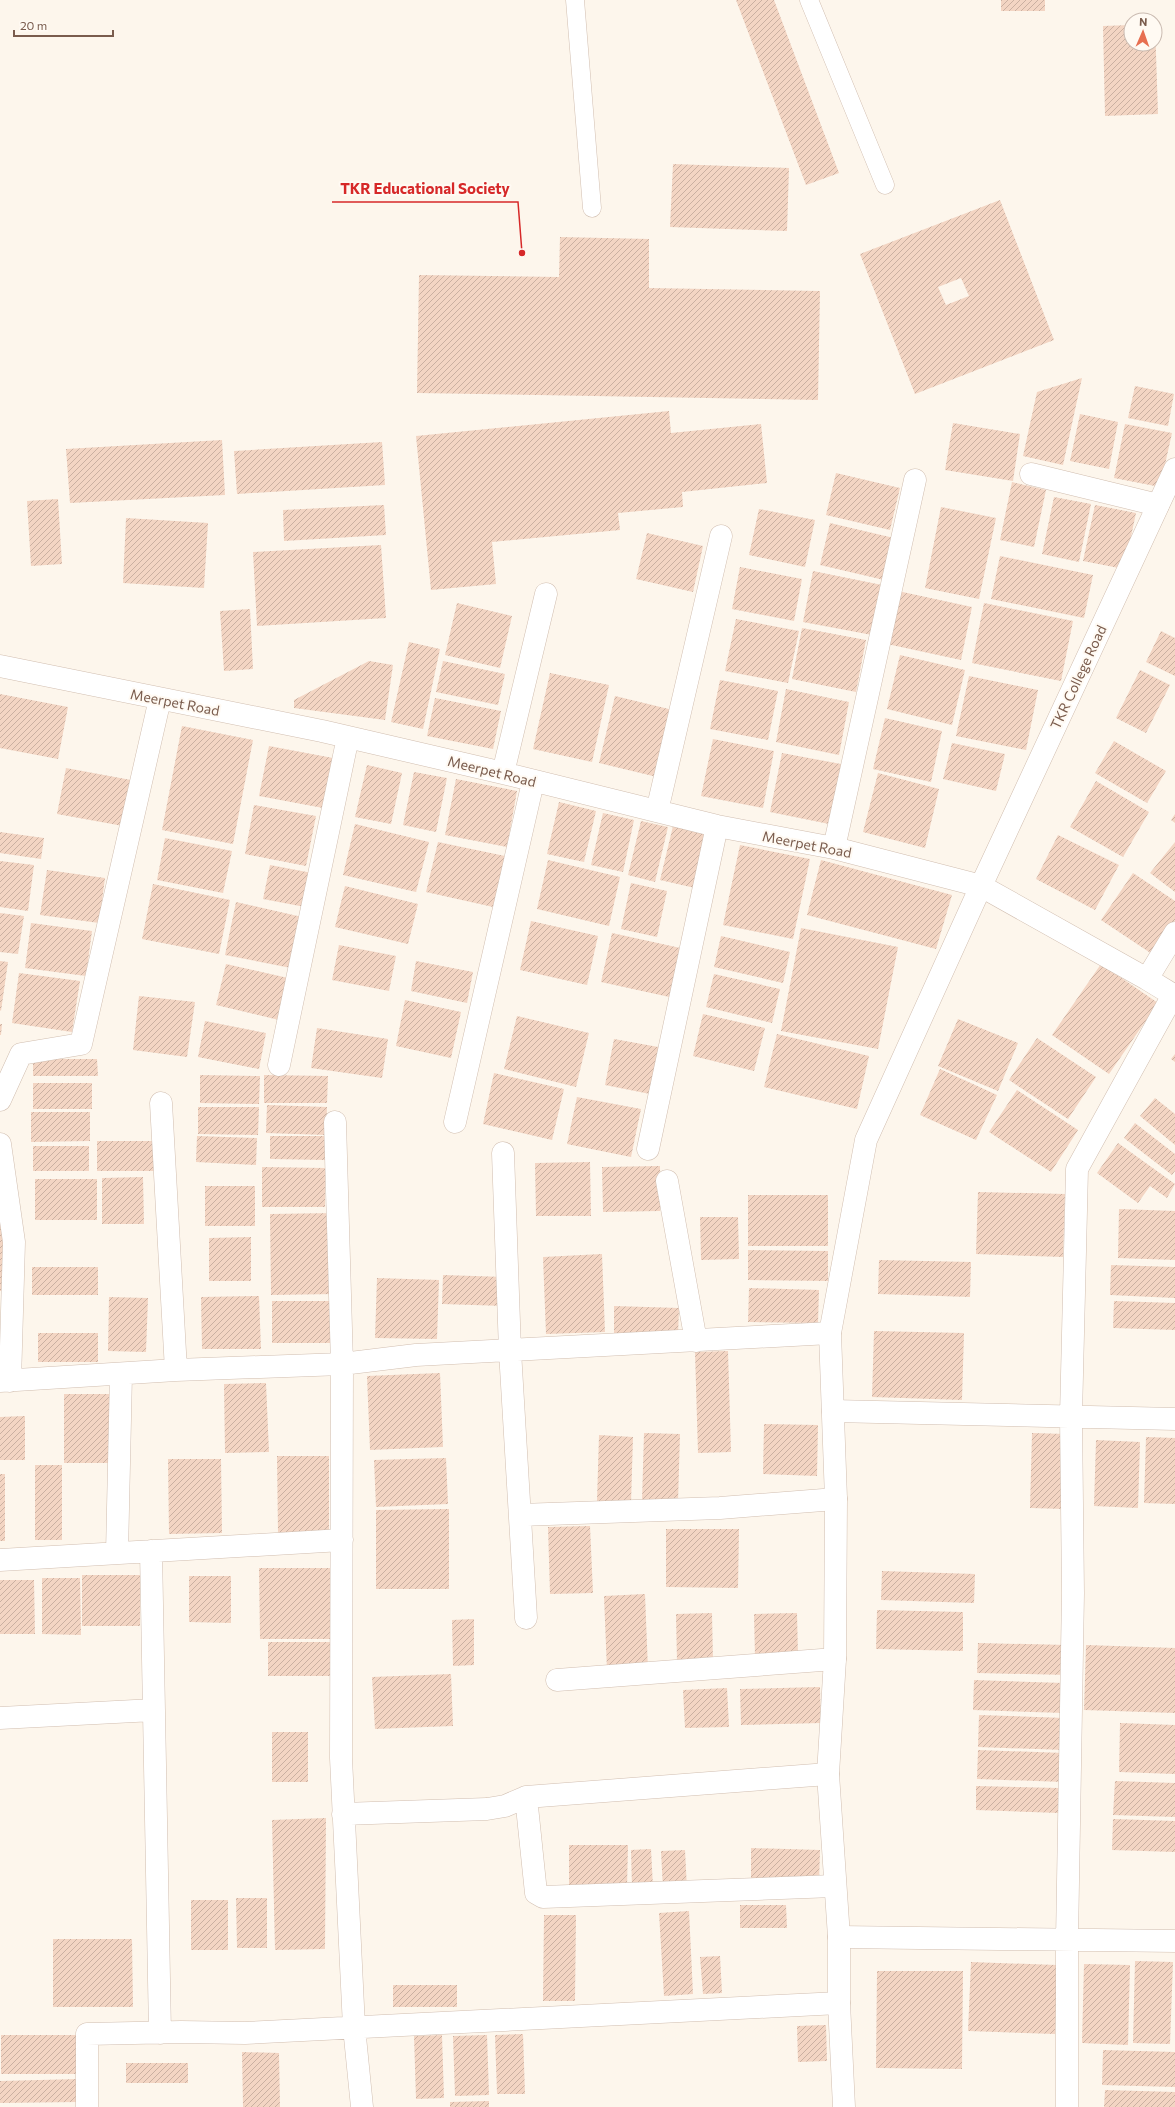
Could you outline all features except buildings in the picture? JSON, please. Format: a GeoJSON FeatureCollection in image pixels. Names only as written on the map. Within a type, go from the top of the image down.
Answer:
{"type":"FeatureCollection","features":[{"type":"Feature","properties":{"kind":"street","name":"TKR College Road"},"geometry":{"type":"LineString","coordinates":[[844,2107],[839,2003],[839,1937],[834,1886],[828,1774],[835,1659],[836,1499],[830,1333],[866,1140],[981,886],[1175,469]]}},
{"type":"Feature","properties":{"kind":"street"},"geometry":{"type":"LineString","coordinates":[[1031,474],[1158,505]]}},
{"type":"Feature","properties":{"kind":"street"},"geometry":{"type":"LineString","coordinates":[[834,848],[915,480]]}},
{"type":"Feature","properties":{"kind":"street"},"geometry":{"type":"LineString","coordinates":[[657,811],[721,536]]}},
{"type":"Feature","properties":{"kind":"street"},"geometry":{"type":"LineString","coordinates":[[503,773],[546,594]]}},
{"type":"Feature","properties":{"kind":"street","name":"Meerpet Road"},"geometry":{"type":"LineString","coordinates":[[0,666],[348,737],[503,773],[533,782],[717,826],[834,848],[981,886],[1147,978],[1174,996]]}},
{"type":"Feature","properties":{"kind":"street"},"geometry":{"type":"LineString","coordinates":[[0,1100],[21,1054],[81,1044],[160,699]]}},
{"type":"Feature","properties":{"kind":"street"},"geometry":{"type":"LineString","coordinates":[[279,1065],[348,737]]}},
{"type":"Feature","properties":{"kind":"street"},"geometry":{"type":"LineString","coordinates":[[455,1122],[533,782]]}},
{"type":"Feature","properties":{"kind":"street"},"geometry":{"type":"LineString","coordinates":[[648,1149],[717,826]]}},
{"type":"Feature","properties":{"kind":"street"},"geometry":{"type":"LineString","coordinates":[[1147,978],[1175,933]]}},
{"type":"Feature","properties":{"kind":"street"},"geometry":{"type":"LineString","coordinates":[[1067,2107],[1067,1940],[1072,1593],[1071,1416],[1077,1169],[1174,996]]}},
{"type":"Feature","properties":{"kind":"street"},"geometry":{"type":"LineString","coordinates":[[162,1103],[176,1370]]}},
{"type":"Feature","properties":{"kind":"street"},"geometry":{"type":"LineString","coordinates":[[335,1122],[342,1364],[340,1758],[354,2027],[362,2107]]}},
{"type":"Feature","properties":{"kind":"street"},"geometry":{"type":"LineString","coordinates":[[0,1144],[14,1242],[5,1381],[176,1370],[342,1364],[416,1355],[830,1333]]}},
{"type":"Feature","properties":{"kind":"street"},"geometry":{"type":"LineString","coordinates":[[503,1152],[510,1351],[526,1618]]}},
{"type":"Feature","properties":{"kind":"street"},"geometry":{"type":"LineString","coordinates":[[667,1181],[696,1341]]}},
{"type":"Feature","properties":{"kind":"street"},"geometry":{"type":"LineString","coordinates":[[117,1553],[121,1374]]}},
{"type":"Feature","properties":{"kind":"street"},"geometry":{"type":"LineString","coordinates":[[832,1411],[1071,1416],[1175,1420]]}},
{"type":"Feature","properties":{"kind":"street"},"geometry":{"type":"LineString","coordinates":[[520,1515],[720,1508],[836,1499]]}},
{"type":"Feature","properties":{"kind":"street"},"geometry":{"type":"LineString","coordinates":[[0,1560],[342,1540]]}},
{"type":"Feature","properties":{"kind":"street"},"geometry":{"type":"LineString","coordinates":[[151,1551],[160,2032]]}},
{"type":"Feature","properties":{"kind":"street"},"geometry":{"type":"LineString","coordinates":[[557,1680],[835,1659]]}},
{"type":"Feature","properties":{"kind":"street"},"geometry":{"type":"LineString","coordinates":[[0,1718],[154,1710]]}},
{"type":"Feature","properties":{"kind":"street"},"geometry":{"type":"LineString","coordinates":[[343,1814],[487,1809],[505,1806],[526,1797],[828,1774]]}},
{"type":"Feature","properties":{"kind":"street"},"geometry":{"type":"LineString","coordinates":[[526,1797],[536,1893],[543,1897],[834,1886]]}},
{"type":"Feature","properties":{"kind":"street"},"geometry":{"type":"LineString","coordinates":[[839,1937],[1175,1941]]}},
{"type":"Feature","properties":{"kind":"street"},"geometry":{"type":"LineString","coordinates":[[87,2107],[87,2034],[160,2032],[245,2033],[839,2003]]}},
{"type":"Feature","properties":{"kind":"lane"},"geometry":{"type":"LineString","coordinates":[[575,0],[592,208]]}},
{"type":"Feature","properties":{"kind":"lane"},"geometry":{"type":"LineString","coordinates":[[809,0],[885,185]]}},
{"type":"Feature","properties":{"kind":"place","name":"TKR Educational Society"},"geometry":{"type":"Point","coordinates":[522,253]}}]}
